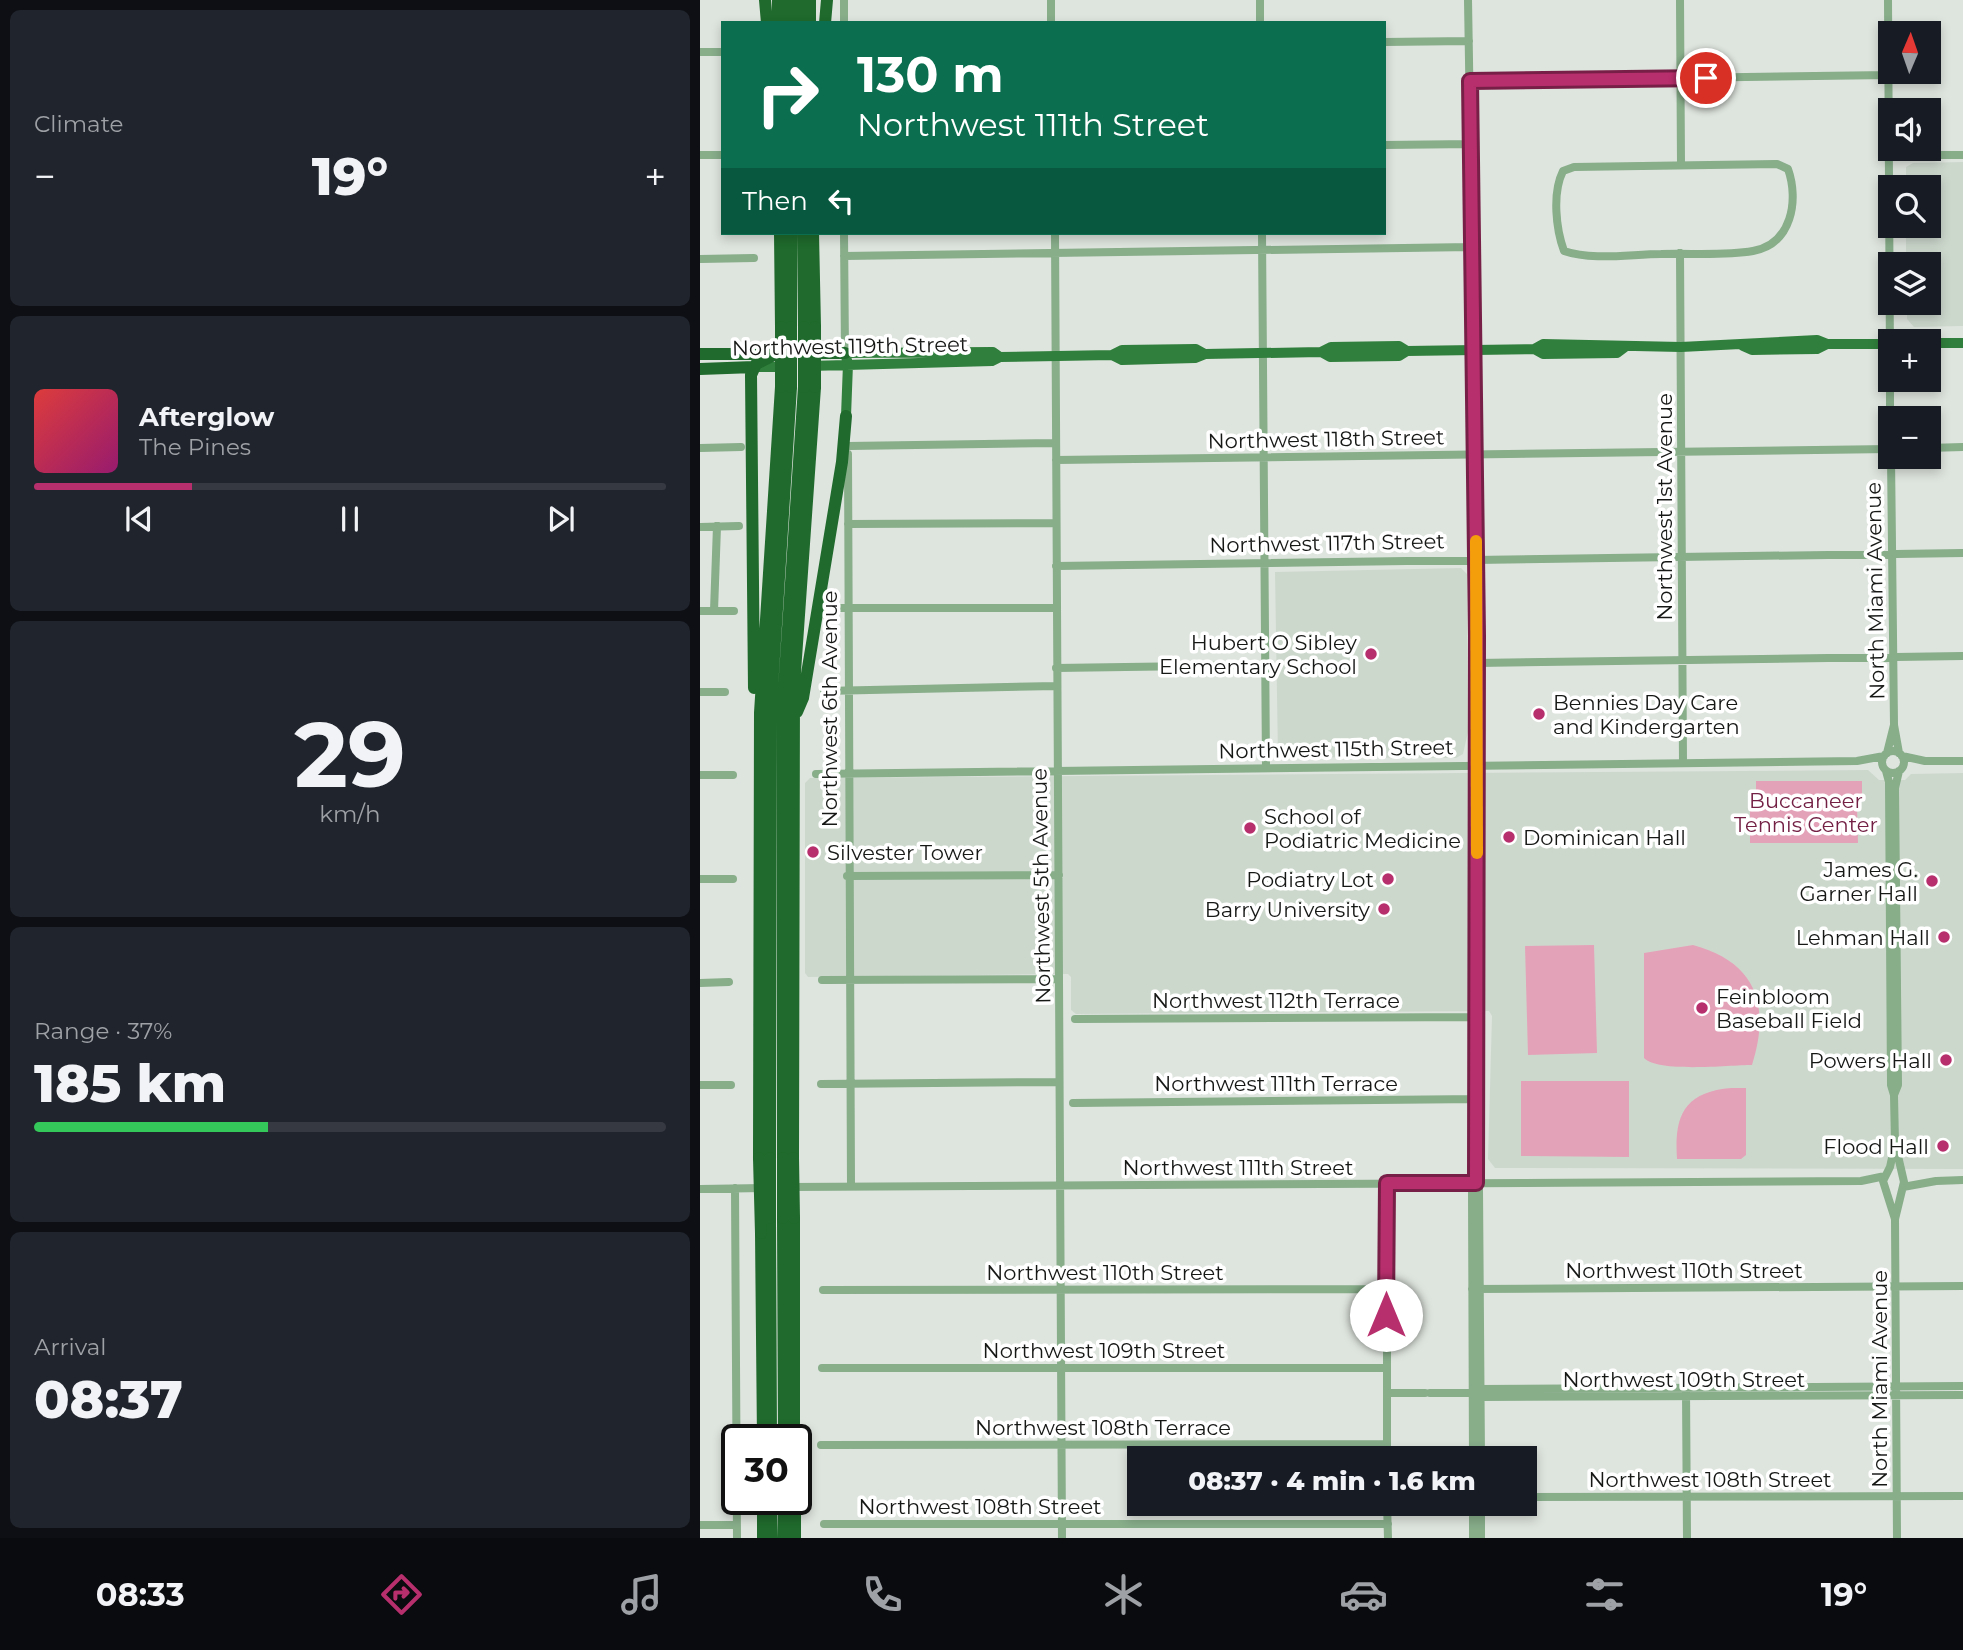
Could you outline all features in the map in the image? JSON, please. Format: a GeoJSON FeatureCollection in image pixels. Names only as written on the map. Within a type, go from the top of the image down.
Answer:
{"type":"FeatureCollection","features":[{"type":"Feature","properties":{"kind":"highway"},"geometry":{"type":"LineString","coordinates":[[765,0],[767,21]]}},
{"type":"Feature","properties":{"kind":"highway"},"geometry":{"type":"LineString","coordinates":[[778,0],[778,21]]}},
{"type":"Feature","properties":{"kind":"highway"},"geometry":{"type":"LineString","coordinates":[[789,0],[789,21]]}},
{"type":"Feature","properties":{"kind":"highway"},"geometry":{"type":"LineString","coordinates":[[801,0],[801,21]]}},
{"type":"Feature","properties":{"kind":"highway"},"geometry":{"type":"LineString","coordinates":[[810,0],[810,21]]}},
{"type":"Feature","properties":{"kind":"highway"},"geometry":{"type":"LineString","coordinates":[[825,21],[827,0]]}},
{"type":"Feature","properties":{"kind":"highway"},"geometry":{"type":"LineString","coordinates":[[780,235],[798,327]]}},
{"type":"Feature","properties":{"kind":"highway"},"geometry":{"type":"LineString","coordinates":[[784,1424],[782,1218],[776,1158],[782,719],[798,387],[798,327],[791,235]]}},
{"type":"Feature","properties":{"kind":"highway"},"geometry":{"type":"LineString","coordinates":[[763,1424],[761,1233],[776,1158],[794,719],[798,327],[803,235]]}},
{"type":"Feature","properties":{"kind":"highway"},"geometry":{"type":"LineString","coordinates":[[798,327],[813,235]]}},
{"type":"Feature","properties":{"kind":"highway","name":"Northwest 119th Street"},"geometry":{"type":"LineString","coordinates":[[700,354],[776,354],[847,359]]}},
{"type":"Feature","properties":{"kind":"highway"},"geometry":{"type":"LineString","coordinates":[[776,354],[754,368],[751,375],[752,607],[776,1158],[782,1218],[793,1424]]}},
{"type":"Feature","properties":{"kind":"highway","name":"Northwest 119th Street"},"geometry":{"type":"LineString","coordinates":[[700,369],[754,368]]}},
{"type":"Feature","properties":{"kind":"highway"},"geometry":{"type":"LineString","coordinates":[[760,818],[764,630],[775,504],[798,387]]}},
{"type":"Feature","properties":{"kind":"highway"},"geometry":{"type":"LineString","coordinates":[[794,719],[803,698],[842,462],[846,416]]}},
{"type":"Feature","properties":{"kind":"highway"},"geometry":{"type":"LineString","coordinates":[[772,1424],[782,1218]]}},
{"type":"Feature","properties":{"kind":"highway"},"geometry":{"type":"LineString","coordinates":[[763,1515],[763,1538]]}},
{"type":"Feature","properties":{"kind":"highway"},"geometry":{"type":"LineString","coordinates":[[771,1515],[772,1538]]}},
{"type":"Feature","properties":{"kind":"highway"},"geometry":{"type":"LineString","coordinates":[[784,1538],[788,1515]]}},
{"type":"Feature","properties":{"kind":"highway"},"geometry":{"type":"LineString","coordinates":[[793,1515],[797,1538]]}},
{"type":"Feature","properties":{"kind":"main road","name":"Northwest 119th Street"},"geometry":{"type":"LineString","coordinates":[[754,368],[847,359],[993,352],[1000,356],[1112,355],[1122,360],[1134,360],[1195,358],[1205,354],[1321,352],[1331,347],[1399,346],[1407,351],[1534,349],[1543,344],[1617,343],[1626,347],[1743,346],[1752,351],[1817,349],[1827,344],[1878,344]]}},
{"type":"Feature","properties":{"kind":"main road"},"geometry":{"type":"LineString","coordinates":[[1941,343],[1963,343]]}},
{"type":"Feature","properties":{"kind":"main road","name":"Northwest 6th Avenue"},"geometry":{"type":"LineString","coordinates":[[846,416],[847,359]]}},
{"type":"Feature","properties":{"kind":"street"},"geometry":{"type":"LineString","coordinates":[[844,0],[844,21]]}},
{"type":"Feature","properties":{"kind":"street"},"geometry":{"type":"LineString","coordinates":[[1051,0],[1051,21]]}},
{"type":"Feature","properties":{"kind":"street"},"geometry":{"type":"LineString","coordinates":[[1260,0],[1260,21]]}},
{"type":"Feature","properties":{"kind":"street"},"geometry":{"type":"LineString","coordinates":[[1468,0],[1477,663],[1479,1099],[1476,1183],[1479,1190],[1476,1288],[1480,1446]]}},
{"type":"Feature","properties":{"kind":"street"},"geometry":{"type":"LineString","coordinates":[[1680,0],[1681,164]]}},
{"type":"Feature","properties":{"kind":"street"},"geometry":{"type":"LineString","coordinates":[[1888,0],[1888,21]]}},
{"type":"Feature","properties":{"kind":"street"},"geometry":{"type":"LineString","coordinates":[[1386,42],[1469,41]]}},
{"type":"Feature","properties":{"kind":"street"},"geometry":{"type":"LineString","coordinates":[[700,52],[721,52]]}},
{"type":"Feature","properties":{"kind":"street"},"geometry":{"type":"LineString","coordinates":[[1470,81],[1878,75]]}},
{"type":"Feature","properties":{"kind":"street"},"geometry":{"type":"LineString","coordinates":[[1386,145],[1472,144]]}},
{"type":"Feature","properties":{"kind":"street"},"geometry":{"type":"LineString","coordinates":[[700,155],[721,155]]}},
{"type":"Feature","properties":{"kind":"street"},"geometry":{"type":"LineString","coordinates":[[1941,155],[1963,155]]}},
{"type":"Feature","properties":{"kind":"street"},"geometry":{"type":"LineString","coordinates":[[1889,161],[1890,329]]}},
{"type":"Feature","properties":{"kind":"street"},"geometry":{"type":"LineString","coordinates":[[1681,164],[1777,164],[1788,169],[1793,199],[1789,226],[1779,237],[1755,251],[1593,256],[1564,251],[1559,237],[1558,195],[1558,182],[1563,171],[1574,167],[1681,164]]}},
{"type":"Feature","properties":{"kind":"street","name":"Northwest 6th Avenue"},"geometry":{"type":"LineString","coordinates":[[844,235],[847,359]]}},
{"type":"Feature","properties":{"kind":"street","name":"Northwest 5th Avenue"},"geometry":{"type":"LineString","coordinates":[[1055,235],[1062,1538]]}},
{"type":"Feature","properties":{"kind":"street"},"geometry":{"type":"LineString","coordinates":[[1262,235],[1266,767]]}},
{"type":"Feature","properties":{"kind":"street"},"geometry":{"type":"LineString","coordinates":[[844,256],[1471,247]]}},
{"type":"Feature","properties":{"kind":"street","name":"Northwest 1st Avenue"},"geometry":{"type":"LineString","coordinates":[[1680,253],[1683,762]]}},
{"type":"Feature","properties":{"kind":"street"},"geometry":{"type":"LineString","coordinates":[[700,258],[754,258]]}},
{"type":"Feature","properties":{"kind":"street","name":"Northwest 6th Avenue"},"geometry":{"type":"LineString","coordinates":[[846,416],[851,1186]]}},
{"type":"Feature","properties":{"kind":"street"},"geometry":{"type":"LineString","coordinates":[[848,446],[1056,443]]}},
{"type":"Feature","properties":{"kind":"street"},"geometry":{"type":"LineString","coordinates":[[700,448],[741,447]]}},
{"type":"Feature","properties":{"kind":"street"},"geometry":{"type":"LineString","coordinates":[[1941,448],[1963,447]]}},
{"type":"Feature","properties":{"kind":"street","name":"Northwest 118th Street"},"geometry":{"type":"LineString","coordinates":[[1056,460],[1878,449]]}},
{"type":"Feature","properties":{"kind":"street","name":"North Miami Avenue"},"geometry":{"type":"LineString","coordinates":[[1891,469],[1894,725],[1901,755],[1901,769]]}},
{"type":"Feature","properties":{"kind":"street"},"geometry":{"type":"LineString","coordinates":[[848,524],[1056,523]]}},
{"type":"Feature","properties":{"kind":"street"},"geometry":{"type":"LineString","coordinates":[[714,611],[717,526]]}},
{"type":"Feature","properties":{"kind":"street"},"geometry":{"type":"LineString","coordinates":[[700,527],[739,526]]}},
{"type":"Feature","properties":{"kind":"street","name":"Northwest 117th Street"},"geometry":{"type":"LineString","coordinates":[[1056,566],[1963,553]]}},
{"type":"Feature","properties":{"kind":"street"},"geometry":{"type":"LineString","coordinates":[[831,608],[1056,608]]}},
{"type":"Feature","properties":{"kind":"street"},"geometry":{"type":"LineString","coordinates":[[700,611],[734,611]]}},
{"type":"Feature","properties":{"kind":"street"},"geometry":{"type":"LineString","coordinates":[[1477,663],[1963,656]]}},
{"type":"Feature","properties":{"kind":"street"},"geometry":{"type":"LineString","coordinates":[[1056,668],[1265,665]]}},
{"type":"Feature","properties":{"kind":"street"},"geometry":{"type":"LineString","coordinates":[[824,691],[1056,686]]}},
{"type":"Feature","properties":{"kind":"street"},"geometry":{"type":"LineString","coordinates":[[700,692],[725,692]]}},
{"type":"Feature","properties":{"kind":"street","name":"North Miami Avenue"},"geometry":{"type":"LineString","coordinates":[[1885,770],[1885,755],[1894,725]]}},
{"type":"Feature","properties":{"kind":"street"},"geometry":{"type":"LineString","coordinates":[[1857,761],[1885,755],[1901,755],[1925,761],[1963,761]]}},
{"type":"Feature","properties":{"kind":"street"},"geometry":{"type":"LineString","coordinates":[[1857,761],[1885,770],[1901,769],[1925,761]]}},
{"type":"Feature","properties":{"kind":"street","name":"Northwest 115th Street"},"geometry":{"type":"LineString","coordinates":[[816,774],[1857,761]]}},
{"type":"Feature","properties":{"kind":"street"},"geometry":{"type":"LineString","coordinates":[[1901,769],[1895,788],[1893,888],[1898,1085],[1894,1095],[1895,1143],[1902,1175]]}},
{"type":"Feature","properties":{"kind":"street"},"geometry":{"type":"LineString","coordinates":[[1885,770],[1889,782],[1893,888]]}},
{"type":"Feature","properties":{"kind":"street"},"geometry":{"type":"LineString","coordinates":[[700,775],[733,775]]}},
{"type":"Feature","properties":{"kind":"street"},"geometry":{"type":"LineString","coordinates":[[847,876],[1059,875]]}},
{"type":"Feature","properties":{"kind":"street"},"geometry":{"type":"LineString","coordinates":[[700,879],[733,879]]}},
{"type":"Feature","properties":{"kind":"street"},"geometry":{"type":"LineString","coordinates":[[821,980],[1059,979]]}},
{"type":"Feature","properties":{"kind":"street"},"geometry":{"type":"LineString","coordinates":[[700,983],[729,982]]}},
{"type":"Feature","properties":{"kind":"street","name":"Northwest 112th Terrace"},"geometry":{"type":"LineString","coordinates":[[1075,1019],[1478,1017]]}},
{"type":"Feature","properties":{"kind":"street"},"geometry":{"type":"LineString","coordinates":[[821,1084],[1058,1082]]}},
{"type":"Feature","properties":{"kind":"street"},"geometry":{"type":"LineString","coordinates":[[700,1085],[731,1085]]}},
{"type":"Feature","properties":{"kind":"street","name":"Northwest 111th Terrace"},"geometry":{"type":"LineString","coordinates":[[1073,1103],[1479,1099]]}},
{"type":"Feature","properties":{"kind":"street"},"geometry":{"type":"LineString","coordinates":[[1886,1175],[1895,1143]]}},
{"type":"Feature","properties":{"kind":"street","name":"North Miami Avenue"},"geometry":{"type":"LineString","coordinates":[[1886,1175],[1895,1219]]}},
{"type":"Feature","properties":{"kind":"street","name":"Northwest 111th Street"},"geometry":{"type":"LineString","coordinates":[[700,1189],[1861,1181],[1886,1175],[1936,1181]]}},
{"type":"Feature","properties":{"kind":"street","name":"North Miami Avenue"},"geometry":{"type":"LineString","coordinates":[[1897,1538],[1895,1219],[1902,1175]]}},
{"type":"Feature","properties":{"kind":"street"},"geometry":{"type":"LineString","coordinates":[[1887,1190],[1936,1181],[1963,1180]]}},
{"type":"Feature","properties":{"kind":"street","name":"Northwest 111th Street"},"geometry":{"type":"LineString","coordinates":[[1861,1181],[1887,1190]]}},
{"type":"Feature","properties":{"kind":"street"},"geometry":{"type":"LineString","coordinates":[[1386,1444],[1387,1183]]}},
{"type":"Feature","properties":{"kind":"street"},"geometry":{"type":"LineString","coordinates":[[735,1188],[737,1538]]}},
{"type":"Feature","properties":{"kind":"street","name":"Northwest 110th Street"},"geometry":{"type":"LineString","coordinates":[[1476,1288],[1963,1286]]}},
{"type":"Feature","properties":{"kind":"street","name":"Northwest 110th Street"},"geometry":{"type":"LineString","coordinates":[[823,1290],[1387,1289]]}},
{"type":"Feature","properties":{"kind":"street","name":"Northwest 109th Street"},"geometry":{"type":"LineString","coordinates":[[822,1368],[1386,1368]]}},
{"type":"Feature","properties":{"kind":"street"},"geometry":{"type":"LineString","coordinates":[[1896,1391],[1963,1387]]}},
{"type":"Feature","properties":{"kind":"street"},"geometry":{"type":"LineString","coordinates":[[1896,1391],[1963,1395]]}},
{"type":"Feature","properties":{"kind":"street","name":"Northwest 109th Street"},"geometry":{"type":"LineString","coordinates":[[1387,1393],[1896,1391]]}},
{"type":"Feature","properties":{"kind":"street"},"geometry":{"type":"LineString","coordinates":[[1686,1392],[1687,1538]]}},
{"type":"Feature","properties":{"kind":"street"},"geometry":{"type":"LineString","coordinates":[[1474,1446],[1478,1393]]}},
{"type":"Feature","properties":{"kind":"street","name":"Northwest 108th Terrace"},"geometry":{"type":"LineString","coordinates":[[821,1445],[1386,1444]]}},
{"type":"Feature","properties":{"kind":"street","name":"Northwest 108th Street"},"geometry":{"type":"LineString","coordinates":[[1537,1497],[1963,1496]]}},
{"type":"Feature","properties":{"kind":"street"},"geometry":{"type":"LineString","coordinates":[[1388,1516],[1388,1538]]}},
{"type":"Feature","properties":{"kind":"street"},"geometry":{"type":"LineString","coordinates":[[1473,1516],[1473,1538]]}},
{"type":"Feature","properties":{"kind":"street"},"geometry":{"type":"LineString","coordinates":[[1481,1516],[1481,1538]]}},
{"type":"Feature","properties":{"kind":"street","name":"Northwest 108th Street"},"geometry":{"type":"LineString","coordinates":[[824,1524],[1388,1524]]}},
{"type":"Feature","properties":{"kind":"street"},"geometry":{"type":"LineString","coordinates":[[700,1525],[737,1525]]}},
{"type":"Feature","properties":{"kind":"shaded area"},"geometry":{"type":"Polygon","coordinates":[[[1963,162],[1963,326],[1914,327],[1907,319],[1907,315],[1941,315],[1941,252],[1906,252],[1906,238],[1941,238],[1941,175],[1906,175],[1906,167],[1913,163],[1963,162]]]}},
{"type":"Feature","properties":{"kind":"shaded area","name":"Hubert O Sibley Elementary School"},"geometry":{"type":"Polygon","coordinates":[[[1461,568],[1467,574],[1468,732],[1463,754],[1456,758],[1278,757],[1275,572],[1461,568]]]}},
{"type":"Feature","properties":{"kind":"shaded area","name":"Barry University"},"geometry":{"type":"Polygon","coordinates":[[[1868,770],[1879,780],[1905,780],[1911,774],[1963,773],[1963,1169],[1495,1168],[1488,1159],[1492,1016],[1489,1011],[1076,1014],[1071,1010],[1071,977],[1068,974],[808,977],[805,973],[805,783],[810,778],[1868,770]]]}},
{"type":"Feature","properties":{"kind":"green space","name":"Buccaneer Tennis Center"},"geometry":{"type":"Polygon","coordinates":[[[1756,781],[1862,781],[1862,799],[1857,806],[1858,843],[1750,843],[1750,806],[1756,805],[1756,781]]]}},
{"type":"Feature","properties":{"kind":"green space"},"geometry":{"type":"Polygon","coordinates":[[[1594,945],[1597,1053],[1528,1055],[1525,946],[1594,945]]]}},
{"type":"Feature","properties":{"kind":"green space","name":"Feinbloom Baseball Field"},"geometry":{"type":"Polygon","coordinates":[[[1693,945],[1731,962],[1753,989],[1760,1023],[1752,1065],[1679,1067],[1652,1063],[1644,1058],[1644,953],[1693,945]]]}},
{"type":"Feature","properties":{"kind":"green space"},"geometry":{"type":"Polygon","coordinates":[[[1521,1081],[1629,1081],[1629,1157],[1521,1156],[1521,1081]]]}},
{"type":"Feature","properties":{"kind":"green space"},"geometry":{"type":"Polygon","coordinates":[[[1731,1088],[1746,1088],[1746,1155],[1741,1159],[1677,1159],[1678,1130],[1685,1109],[1702,1095],[1731,1088]]]}},
{"type":"Feature","properties":{"kind":"slow traffic"},"geometry":{"type":"LineString","coordinates":[[1476,541],[1477,853]]}},
{"type":"Feature","properties":{"kind":"place","name":"Hubert O Sibley Elementary School"},"geometry":{"type":"Point","coordinates":[1371,654]}},
{"type":"Feature","properties":{"kind":"place","name":"Bennies Day Care and Kindergarten"},"geometry":{"type":"Point","coordinates":[1539,714]}},
{"type":"Feature","properties":{"kind":"place","name":"School of Podiatric Medicine"},"geometry":{"type":"Point","coordinates":[1250,828]}},
{"type":"Feature","properties":{"kind":"place","name":"Dominican Hall"},"geometry":{"type":"Point","coordinates":[1509,837]}},
{"type":"Feature","properties":{"kind":"place","name":"Silvester Tower"},"geometry":{"type":"Point","coordinates":[813,852]}},
{"type":"Feature","properties":{"kind":"place","name":"Podiatry Lot"},"geometry":{"type":"Point","coordinates":[1388,879]}},
{"type":"Feature","properties":{"kind":"place","name":"James G. Garner Hall"},"geometry":{"type":"Point","coordinates":[1932,881]}},
{"type":"Feature","properties":{"kind":"place","name":"Barry University"},"geometry":{"type":"Point","coordinates":[1384,909]}},
{"type":"Feature","properties":{"kind":"place","name":"Lehman Hall"},"geometry":{"type":"Point","coordinates":[1944,937]}},
{"type":"Feature","properties":{"kind":"place","name":"Feinbloom Baseball Field"},"geometry":{"type":"Point","coordinates":[1702,1008]}},
{"type":"Feature","properties":{"kind":"place","name":"Powers Hall"},"geometry":{"type":"Point","coordinates":[1946,1060]}},
{"type":"Feature","properties":{"kind":"place","name":"Flood Hall"},"geometry":{"type":"Point","coordinates":[1943,1146]}},
{"type":"Feature","properties":{"kind":"route"},"geometry":{"type":"LineString","coordinates":[[1386,1315],[1387,1183],[1476,1183],[1479,1099],[1477,635],[1470,81],[1706,78]]}}]}
